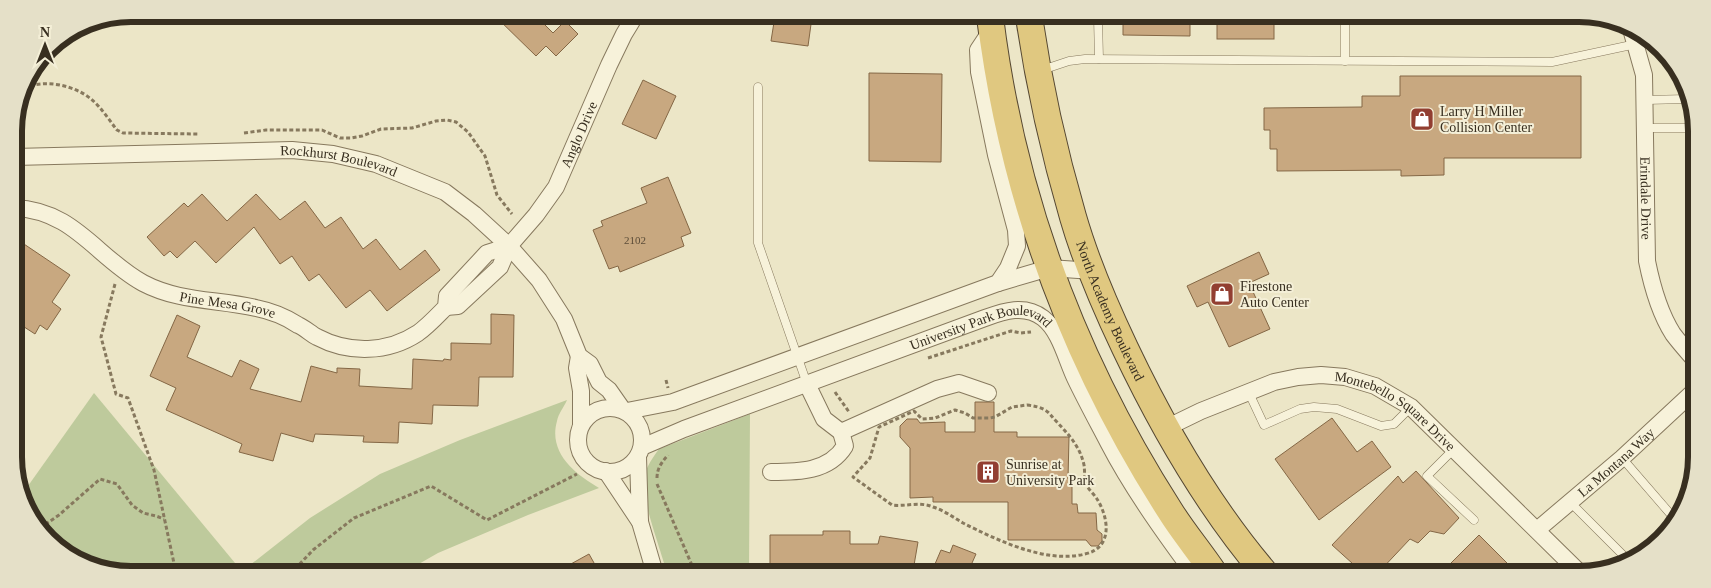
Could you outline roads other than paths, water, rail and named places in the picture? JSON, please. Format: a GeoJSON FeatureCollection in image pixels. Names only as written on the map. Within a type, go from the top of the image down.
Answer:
{"type":"FeatureCollection","features":[{"type":"Feature","properties":{"kind":"highway"},"geometry":{"type":"LineString","coordinates":[[996,22],[1007,122],[1027,203],[1049,268],[1076,337],[1120,425],[1170,512],[1209,565]]}},
{"type":"Feature","properties":{"kind":"highway"},"geometry":{"type":"LineString","coordinates":[[997,22],[1014,55],[1021,62],[1037,71]]}},
{"type":"Feature","properties":{"kind":"highway","name":"North Academy Boulevard"},"geometry":{"type":"LineString","coordinates":[[1030,22],[1037,71],[1047,117],[1073,218],[1110,316],[1148,398],[1185,463],[1218,513],[1259,565]]}},
{"type":"Feature","properties":{"kind":"street"},"geometry":{"type":"LineString","coordinates":[[995,22],[978,50],[979,72],[996,155],[1016,230],[1017,246],[1008,268],[998,283]]}},
{"type":"Feature","properties":{"kind":"street","name":"Anglo Drive"},"geometry":{"type":"LineString","coordinates":[[510,246],[531,222],[556,188],[609,65],[631,23]]}},
{"type":"Feature","properties":{"kind":"street","name":"Erindale Drive"},"geometry":{"type":"LineString","coordinates":[[1638,40],[1646,100],[1647,261],[1652,287],[1661,311],[1673,334],[1689,353]]}},
{"type":"Feature","properties":{"kind":"street","name":"Rockhurst Boulevard"},"geometry":{"type":"LineString","coordinates":[[23,157],[292,150],[333,154],[376,164],[445,192],[474,214],[510,246],[539,280],[564,319],[579,356],[577,368],[581,391],[581,424]]}},
{"type":"Feature","properties":{"kind":"street","name":"Pine Mesa Grove"},"geometry":{"type":"LineString","coordinates":[[23,209],[38,211],[64,222],[119,267],[157,290],[177,297],[258,308],[280,315],[317,337],[334,344],[356,349],[372,349],[402,342],[420,332],[446,307],[447,296],[487,253],[510,246]]}},
{"type":"Feature","properties":{"kind":"street"},"geometry":{"type":"LineString","coordinates":[[625,411],[673,402],[998,283],[1049,268],[1093,271]]}},
{"type":"Feature","properties":{"kind":"street","name":"University Park Boulevard"},"geometry":{"type":"LineString","coordinates":[[640,452],[684,429],[1002,312],[1024,310],[1041,316],[1053,329],[1108,443],[1143,502],[1188,565]]}},
{"type":"Feature","properties":{"kind":"street","name":"Rockhurst Boulevard"},"geometry":{"type":"LineString","coordinates":[[579,356],[590,364],[599,382],[609,390],[625,411]]}},
{"type":"Feature","properties":{"kind":"street","name":"Montebello Square Drive"},"geometry":{"type":"LineString","coordinates":[[1166,428],[1196,413],[1274,382],[1298,377],[1321,375],[1345,377],[1375,386],[1411,407],[1572,565]]}},
{"type":"Feature","properties":{"kind":"street"},"geometry":{"type":"LineString","coordinates":[[841,432],[937,389],[959,383],[988,393]]}},
{"type":"Feature","properties":{"kind":"street"},"geometry":{"type":"LineString","coordinates":[[771,472],[791,472],[815,468],[832,460],[840,454],[845,446],[841,432],[824,419],[807,384]]}},
{"type":"Feature","properties":{"kind":"street","name":"La Montana Way"},"geometry":{"type":"LineString","coordinates":[[1537,530],[1622,458],[1689,397]]}},
{"type":"Feature","properties":{"kind":"street"},"geometry":{"type":"LineString","coordinates":[[640,452],[631,464],[622,470],[599,470],[590,465],[582,456],[578,446],[581,424],[597,410],[607,407],[625,411],[635,418],[640,427],[643,437],[640,452],[640,522],[653,566]]}},
{"type":"Feature","properties":{"kind":"street"},"geometry":{"type":"LineString","coordinates":[[606,471],[640,522]]}},
{"type":"Feature","properties":{"kind":"lane"},"geometry":{"type":"LineString","coordinates":[[1098,22],[1099,59]]}},
{"type":"Feature","properties":{"kind":"lane"},"geometry":{"type":"LineString","coordinates":[[1345,22],[1345,61]]}},
{"type":"Feature","properties":{"kind":"lane"},"geometry":{"type":"LineString","coordinates":[[1037,71],[1069,61],[1099,59],[1552,62],[1635,38]]}},
{"type":"Feature","properties":{"kind":"lane"},"geometry":{"type":"LineString","coordinates":[[758,87],[758,243],[807,384]]}},
{"type":"Feature","properties":{"kind":"lane"},"geometry":{"type":"LineString","coordinates":[[1646,100],[1684,99]]}},
{"type":"Feature","properties":{"kind":"lane"},"geometry":{"type":"LineString","coordinates":[[1646,128],[1687,128]]}},
{"type":"Feature","properties":{"kind":"lane"},"geometry":{"type":"LineString","coordinates":[[1248,393],[1264,425],[1300,409],[1314,407],[1337,409],[1381,426],[1394,424],[1411,407]]}},
{"type":"Feature","properties":{"kind":"lane"},"geometry":{"type":"LineString","coordinates":[[1454,449],[1427,476],[1474,520]]}},
{"type":"Feature","properties":{"kind":"lane"},"geometry":{"type":"LineString","coordinates":[[1622,458],[1671,515]]}},
{"type":"Feature","properties":{"kind":"lane"},"geometry":{"type":"LineString","coordinates":[[1570,502],[1624,556]]}},
{"type":"Feature","properties":{"kind":"place","name":"Larry H Miller Collision Center"},"geometry":{"type":"Point","coordinates":[1422,119]}},
{"type":"Feature","properties":{"kind":"place","name":"Firestone Auto Center"},"geometry":{"type":"Point","coordinates":[1222,294]}},
{"type":"Feature","properties":{"kind":"place","name":"Sunrise at University Park"},"geometry":{"type":"Point","coordinates":[988,472]}}]}
